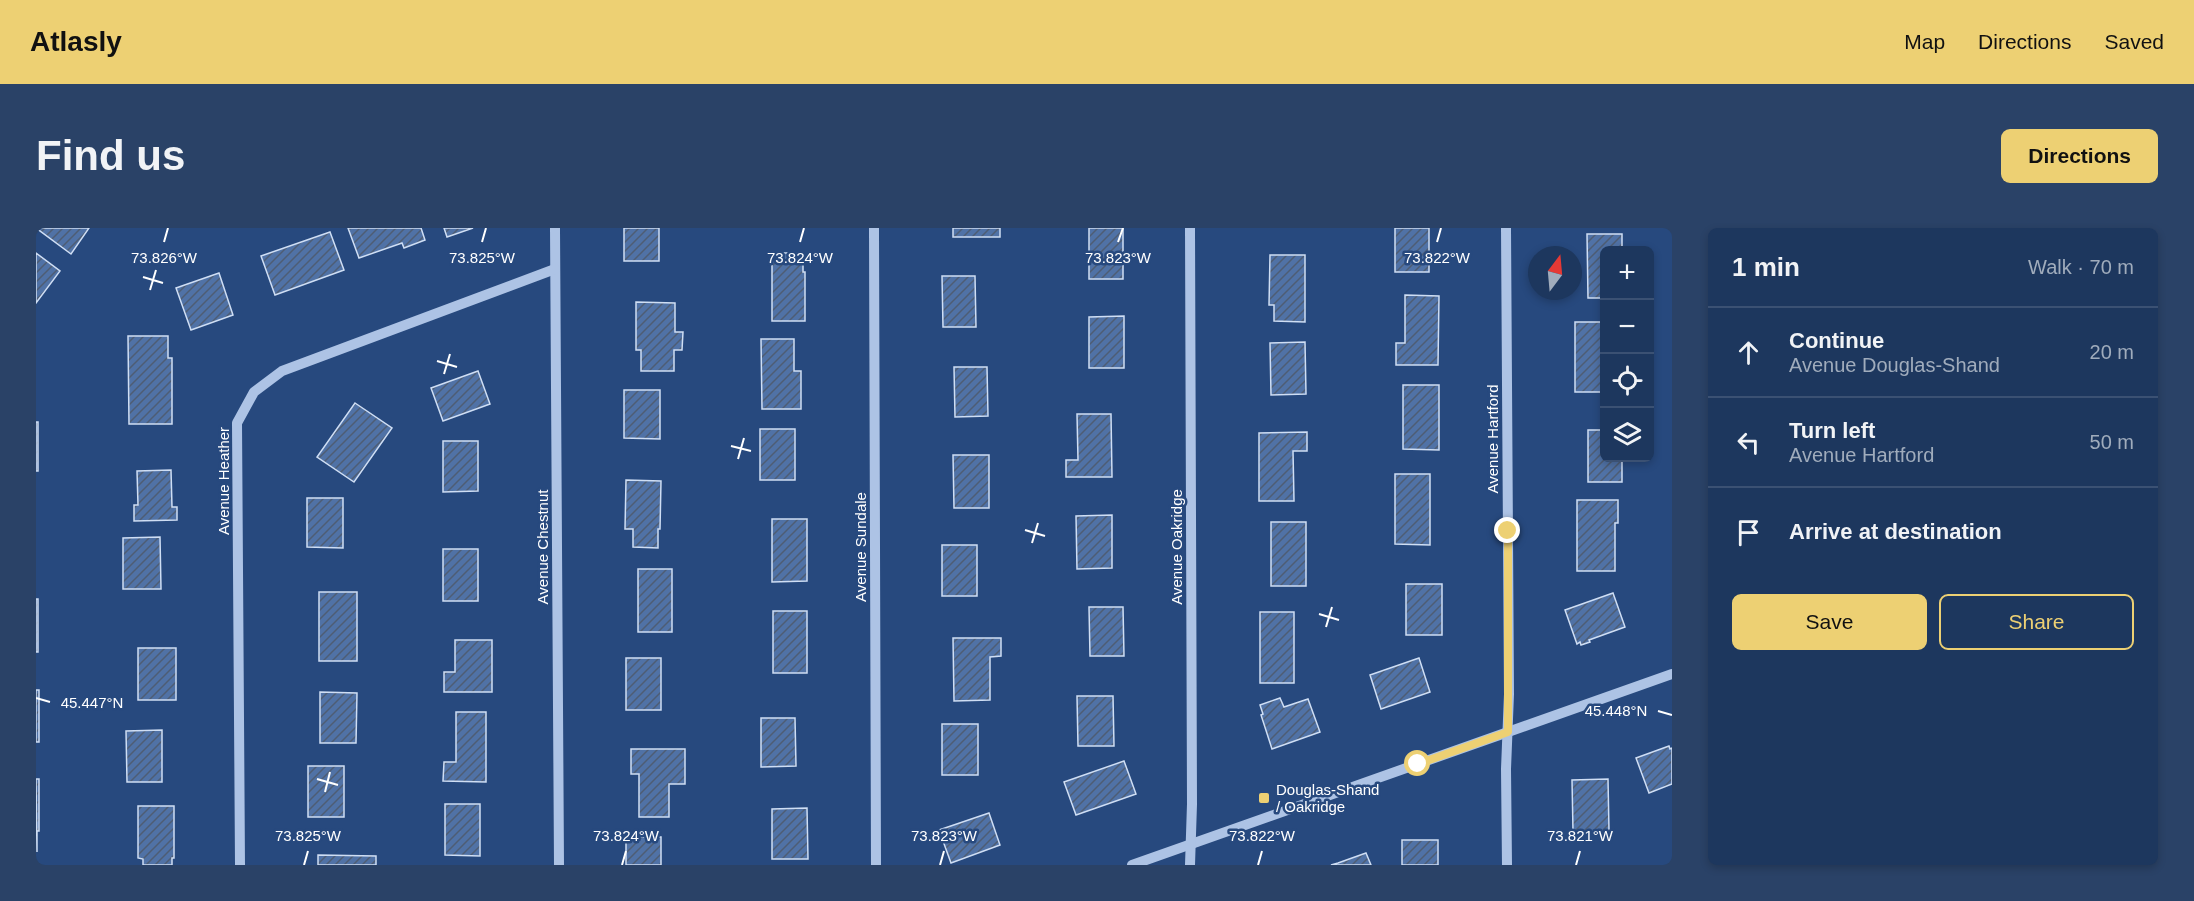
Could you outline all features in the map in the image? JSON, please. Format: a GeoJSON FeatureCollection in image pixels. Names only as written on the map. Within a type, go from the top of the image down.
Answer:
{"type":"FeatureCollection","features":[{"type":"Feature","properties":{"kind":"street","name":"Avenue Chestnut"},"geometry":{"type":"LineString","coordinates":[[555,228],[559,865]]}},
{"type":"Feature","properties":{"kind":"street","name":"Avenue Sundale"},"geometry":{"type":"LineString","coordinates":[[874,228],[876,865]]}},
{"type":"Feature","properties":{"kind":"street","name":"Avenue Oakridge"},"geometry":{"type":"LineString","coordinates":[[1190,228],[1192,792],[1190,865]]}},
{"type":"Feature","properties":{"kind":"street","name":"Avenue Hartford"},"geometry":{"type":"LineString","coordinates":[[1506,228],[1507,865]]}},
{"type":"Feature","properties":{"kind":"street","name":"Avenue Heather"},"geometry":{"type":"LineString","coordinates":[[240,865],[237,423],[254,392],[282,371],[555,269]]}},
{"type":"Feature","properties":{"kind":"street"},"geometry":{"type":"LineString","coordinates":[[1131,865],[1672,674]]}},
{"type":"Feature","properties":{"kind":"building"},"geometry":{"type":"Polygon","coordinates":[[[36,228],[89,228],[71,254],[36,228]]]}},
{"type":"Feature","properties":{"kind":"building"},"geometry":{"type":"Polygon","coordinates":[[[348,228],[421,228],[425,240],[404,248],[402,243],[359,258],[348,228]]]}},
{"type":"Feature","properties":{"kind":"building"},"geometry":{"type":"Polygon","coordinates":[[[444,228],[473,228],[447,237],[444,228]]]}},
{"type":"Feature","properties":{"kind":"building"},"geometry":{"type":"Polygon","coordinates":[[[624,228],[659,228],[659,261],[624,261],[624,228]]]}},
{"type":"Feature","properties":{"kind":"building"},"geometry":{"type":"Polygon","coordinates":[[[953,228],[1000,228],[1000,237],[953,237],[953,228]]]}},
{"type":"Feature","properties":{"kind":"building"},"geometry":{"type":"Polygon","coordinates":[[[1089,228],[1123,228],[1123,279],[1089,279],[1089,228]]]}},
{"type":"Feature","properties":{"kind":"building"},"geometry":{"type":"Polygon","coordinates":[[[1395,228],[1429,228],[1429,272],[1395,272],[1395,228]]]}},
{"type":"Feature","properties":{"kind":"building"},"geometry":{"type":"Polygon","coordinates":[[[330,232],[344,270],[275,295],[261,256],[330,232]]]}},
{"type":"Feature","properties":{"kind":"building"},"geometry":{"type":"Polygon","coordinates":[[[1587,234],[1622,234],[1622,246],[1600,246],[1600,298],[1588,298],[1587,234]]]}},
{"type":"Feature","properties":{"kind":"building"},"geometry":{"type":"Polygon","coordinates":[[[36,253],[60,271],[36,303],[36,253]]]}},
{"type":"Feature","properties":{"kind":"building"},"geometry":{"type":"Polygon","coordinates":[[[772,253],[803,253],[805,321],[772,321],[772,253]]]}},
{"type":"Feature","properties":{"kind":"building"},"geometry":{"type":"Polygon","coordinates":[[[1270,255],[1305,255],[1305,322],[1274,321],[1274,305],[1269,305],[1270,255]]]}},
{"type":"Feature","properties":{"kind":"building"},"geometry":{"type":"Polygon","coordinates":[[[219,273],[233,315],[191,330],[176,288],[219,273]]]}},
{"type":"Feature","properties":{"kind":"building"},"geometry":{"type":"Polygon","coordinates":[[[942,276],[975,276],[976,327],[943,327],[942,276]]]}},
{"type":"Feature","properties":{"kind":"building"},"geometry":{"type":"Polygon","coordinates":[[[1405,295],[1439,296],[1438,365],[1396,365],[1396,343],[1405,343],[1405,295]]]}},
{"type":"Feature","properties":{"kind":"building"},"geometry":{"type":"Polygon","coordinates":[[[636,302],[675,303],[675,332],[683,332],[682,350],[674,350],[674,371],[641,371],[641,350],[636,350],[636,302]]]}},
{"type":"Feature","properties":{"kind":"building"},"geometry":{"type":"Polygon","coordinates":[[[1124,316],[1124,368],[1089,368],[1089,317],[1124,316]]]}},
{"type":"Feature","properties":{"kind":"building"},"geometry":{"type":"Polygon","coordinates":[[[1575,322],[1600,322],[1600,392],[1575,392],[1575,322]]]}},
{"type":"Feature","properties":{"kind":"building"},"geometry":{"type":"Polygon","coordinates":[[[128,336],[168,336],[168,358],[172,358],[172,424],[129,424],[128,336]]]}},
{"type":"Feature","properties":{"kind":"building"},"geometry":{"type":"Polygon","coordinates":[[[761,339],[794,339],[794,371],[801,371],[801,409],[762,409],[761,339]]]}},
{"type":"Feature","properties":{"kind":"building"},"geometry":{"type":"Polygon","coordinates":[[[1305,342],[1306,394],[1271,395],[1270,343],[1305,342]]]}},
{"type":"Feature","properties":{"kind":"building"},"geometry":{"type":"Polygon","coordinates":[[[954,367],[987,367],[988,416],[955,417],[954,367]]]}},
{"type":"Feature","properties":{"kind":"building"},"geometry":{"type":"Polygon","coordinates":[[[478,371],[490,404],[443,421],[431,388],[478,371]]]}},
{"type":"Feature","properties":{"kind":"building"},"geometry":{"type":"Polygon","coordinates":[[[1403,385],[1439,385],[1439,450],[1403,449],[1403,385]]]}},
{"type":"Feature","properties":{"kind":"building"},"geometry":{"type":"Polygon","coordinates":[[[624,390],[660,390],[660,439],[624,438],[624,390]]]}},
{"type":"Feature","properties":{"kind":"building"},"geometry":{"type":"Polygon","coordinates":[[[355,403],[392,428],[354,482],[317,457],[355,403]]]}},
{"type":"Feature","properties":{"kind":"building"},"geometry":{"type":"Polygon","coordinates":[[[1077,414],[1111,414],[1112,477],[1066,477],[1066,460],[1078,460],[1077,414]]]}},
{"type":"Feature","properties":{"kind":"building"},"geometry":{"type":"Polygon","coordinates":[[[36,422],[38,422],[38,471],[36,471],[36,422]]]}},
{"type":"Feature","properties":{"kind":"building"},"geometry":{"type":"Polygon","coordinates":[[[760,429],[795,429],[795,480],[760,480],[760,429]]]}},
{"type":"Feature","properties":{"kind":"building"},"geometry":{"type":"Polygon","coordinates":[[[1588,430],[1600,430],[1600,462],[1622,462],[1622,482],[1588,482],[1588,430]]]}},
{"type":"Feature","properties":{"kind":"building"},"geometry":{"type":"Polygon","coordinates":[[[1307,432],[1307,451],[1293,451],[1294,501],[1259,501],[1259,433],[1307,432]]]}},
{"type":"Feature","properties":{"kind":"building"},"geometry":{"type":"Polygon","coordinates":[[[443,441],[478,441],[478,491],[443,492],[443,441]]]}},
{"type":"Feature","properties":{"kind":"building"},"geometry":{"type":"Polygon","coordinates":[[[953,455],[989,455],[989,508],[954,508],[953,455]]]}},
{"type":"Feature","properties":{"kind":"building"},"geometry":{"type":"Polygon","coordinates":[[[171,470],[172,507],[177,507],[177,520],[134,521],[134,505],[138,505],[137,471],[171,470]]]}},
{"type":"Feature","properties":{"kind":"building"},"geometry":{"type":"Polygon","coordinates":[[[1395,474],[1430,474],[1430,545],[1395,544],[1395,474]]]}},
{"type":"Feature","properties":{"kind":"building"},"geometry":{"type":"Polygon","coordinates":[[[626,480],[661,481],[658,548],[633,547],[633,529],[625,529],[626,480]]]}},
{"type":"Feature","properties":{"kind":"building"},"geometry":{"type":"Polygon","coordinates":[[[307,498],[343,498],[343,548],[307,547],[307,498]]]}},
{"type":"Feature","properties":{"kind":"building"},"geometry":{"type":"Polygon","coordinates":[[[1577,500],[1618,500],[1618,523],[1615,523],[1615,571],[1577,571],[1577,500]]]}},
{"type":"Feature","properties":{"kind":"building"},"geometry":{"type":"Polygon","coordinates":[[[1112,515],[1112,568],[1077,569],[1076,516],[1112,515]]]}},
{"type":"Feature","properties":{"kind":"building"},"geometry":{"type":"Polygon","coordinates":[[[772,519],[807,519],[807,581],[772,582],[772,519]]]}},
{"type":"Feature","properties":{"kind":"building"},"geometry":{"type":"Polygon","coordinates":[[[1271,522],[1306,522],[1306,586],[1271,586],[1271,522]]]}},
{"type":"Feature","properties":{"kind":"building"},"geometry":{"type":"Polygon","coordinates":[[[160,537],[161,589],[123,589],[123,538],[160,537]]]}},
{"type":"Feature","properties":{"kind":"building"},"geometry":{"type":"Polygon","coordinates":[[[942,545],[977,545],[977,596],[942,596],[942,545]]]}},
{"type":"Feature","properties":{"kind":"building"},"geometry":{"type":"Polygon","coordinates":[[[443,549],[478,549],[478,601],[443,601],[443,549]]]}},
{"type":"Feature","properties":{"kind":"building"},"geometry":{"type":"Polygon","coordinates":[[[638,569],[672,569],[672,632],[638,632],[638,569]]]}},
{"type":"Feature","properties":{"kind":"building"},"geometry":{"type":"Polygon","coordinates":[[[1406,584],[1442,584],[1442,635],[1406,635],[1406,584]]]}},
{"type":"Feature","properties":{"kind":"building"},"geometry":{"type":"Polygon","coordinates":[[[319,592],[357,592],[357,661],[319,661],[319,592]]]}},
{"type":"Feature","properties":{"kind":"building"},"geometry":{"type":"Polygon","coordinates":[[[1613,593],[1625,627],[1589,640],[1590,642],[1577,644],[1565,610],[1613,593]]]}},
{"type":"Feature","properties":{"kind":"building"},"geometry":{"type":"Polygon","coordinates":[[[36,599],[38,599],[38,652],[36,652],[36,599]]]}},
{"type":"Feature","properties":{"kind":"building"},"geometry":{"type":"Polygon","coordinates":[[[1089,607],[1123,607],[1124,656],[1090,656],[1089,607]]]}},
{"type":"Feature","properties":{"kind":"building"},"geometry":{"type":"Polygon","coordinates":[[[773,611],[807,611],[807,673],[773,673],[773,611]]]}},
{"type":"Feature","properties":{"kind":"building"},"geometry":{"type":"Polygon","coordinates":[[[1260,612],[1294,612],[1294,683],[1260,683],[1260,612]]]}},
{"type":"Feature","properties":{"kind":"building"},"geometry":{"type":"Polygon","coordinates":[[[953,638],[1001,638],[1001,656],[990,657],[990,700],[954,701],[953,638]]]}},
{"type":"Feature","properties":{"kind":"building"},"geometry":{"type":"Polygon","coordinates":[[[455,640],[492,640],[492,692],[444,692],[444,672],[455,672],[455,640]]]}},
{"type":"Feature","properties":{"kind":"building"},"geometry":{"type":"Polygon","coordinates":[[[138,648],[176,648],[176,700],[138,700],[138,648]]]}},
{"type":"Feature","properties":{"kind":"building"},"geometry":{"type":"Polygon","coordinates":[[[626,658],[661,658],[661,710],[626,710],[626,658]]]}},
{"type":"Feature","properties":{"kind":"building"},"geometry":{"type":"Polygon","coordinates":[[[1419,658],[1430,692],[1381,709],[1370,675],[1419,658]]]}},
{"type":"Feature","properties":{"kind":"building"},"geometry":{"type":"Polygon","coordinates":[[[36,690],[39,690],[39,742],[36,742],[36,690]]]}},
{"type":"Feature","properties":{"kind":"building"},"geometry":{"type":"Polygon","coordinates":[[[320,692],[357,693],[356,743],[320,743],[320,692]]]}},
{"type":"Feature","properties":{"kind":"building"},"geometry":{"type":"Polygon","coordinates":[[[1077,696],[1113,696],[1114,746],[1078,746],[1077,696]]]}},
{"type":"Feature","properties":{"kind":"building"},"geometry":{"type":"Polygon","coordinates":[[[1280,698],[1284,707],[1308,699],[1320,732],[1272,749],[1260,705],[1280,698]]]}},
{"type":"Feature","properties":{"kind":"building"},"geometry":{"type":"Polygon","coordinates":[[[456,712],[486,712],[486,782],[443,781],[444,762],[456,762],[456,712]]]}},
{"type":"Feature","properties":{"kind":"building"},"geometry":{"type":"Polygon","coordinates":[[[761,718],[795,718],[796,766],[761,767],[761,718]]]}},
{"type":"Feature","properties":{"kind":"building"},"geometry":{"type":"Polygon","coordinates":[[[942,724],[978,724],[978,775],[942,775],[942,724]]]}},
{"type":"Feature","properties":{"kind":"building"},"geometry":{"type":"Polygon","coordinates":[[[162,730],[162,782],[127,782],[126,731],[162,730]]]}},
{"type":"Feature","properties":{"kind":"building"},"geometry":{"type":"Polygon","coordinates":[[[1669,746],[1670,749],[1672,748],[1672,784],[1649,793],[1636,758],[1669,746]]]}},
{"type":"Feature","properties":{"kind":"building"},"geometry":{"type":"Polygon","coordinates":[[[631,749],[685,749],[685,784],[669,784],[669,817],[639,817],[639,774],[631,774],[631,749]]]}},
{"type":"Feature","properties":{"kind":"building"},"geometry":{"type":"Polygon","coordinates":[[[1124,761],[1136,794],[1076,815],[1064,782],[1124,761]]]}},
{"type":"Feature","properties":{"kind":"building"},"geometry":{"type":"Polygon","coordinates":[[[308,766],[344,766],[344,817],[308,817],[308,766]]]}},
{"type":"Feature","properties":{"kind":"building"},"geometry":{"type":"Polygon","coordinates":[[[36,779],[39,779],[37,852],[36,779]]]}},
{"type":"Feature","properties":{"kind":"building"},"geometry":{"type":"Polygon","coordinates":[[[1608,779],[1609,831],[1573,831],[1572,780],[1608,779]]]}},
{"type":"Feature","properties":{"kind":"building"},"geometry":{"type":"Polygon","coordinates":[[[445,804],[480,804],[480,856],[445,855],[445,804]]]}},
{"type":"Feature","properties":{"kind":"building"},"geometry":{"type":"Polygon","coordinates":[[[138,806],[174,806],[172,865],[143,865],[143,859],[138,858],[138,806]]]}},
{"type":"Feature","properties":{"kind":"building"},"geometry":{"type":"Polygon","coordinates":[[[807,808],[808,859],[772,859],[772,809],[807,808]]]}},
{"type":"Feature","properties":{"kind":"building"},"geometry":{"type":"Polygon","coordinates":[[[989,813],[1000,845],[951,863],[939,830],[989,813]]]}},
{"type":"Feature","properties":{"kind":"building"},"geometry":{"type":"Polygon","coordinates":[[[626,837],[661,837],[661,865],[626,865],[626,837]]]}},
{"type":"Feature","properties":{"kind":"building"},"geometry":{"type":"Polygon","coordinates":[[[1402,840],[1438,840],[1438,865],[1402,865],[1402,840]]]}},
{"type":"Feature","properties":{"kind":"building"},"geometry":{"type":"Polygon","coordinates":[[[1366,853],[1371,865],[1331,865],[1338,863],[1366,853]]]}},
{"type":"Feature","properties":{"kind":"building"},"geometry":{"type":"Polygon","coordinates":[[[318,855],[376,856],[376,865],[318,865],[318,855]]]}},
{"type":"Feature","properties":{"kind":"place","name":"Douglas-Shand / Oakridge"},"geometry":{"type":"Point","coordinates":[1264,798]}},
{"type":"Feature","properties":{"kind":"route"},"geometry":{"type":"LineString","coordinates":[[1418,764],[1508,732],[1508,531]]}}]}
